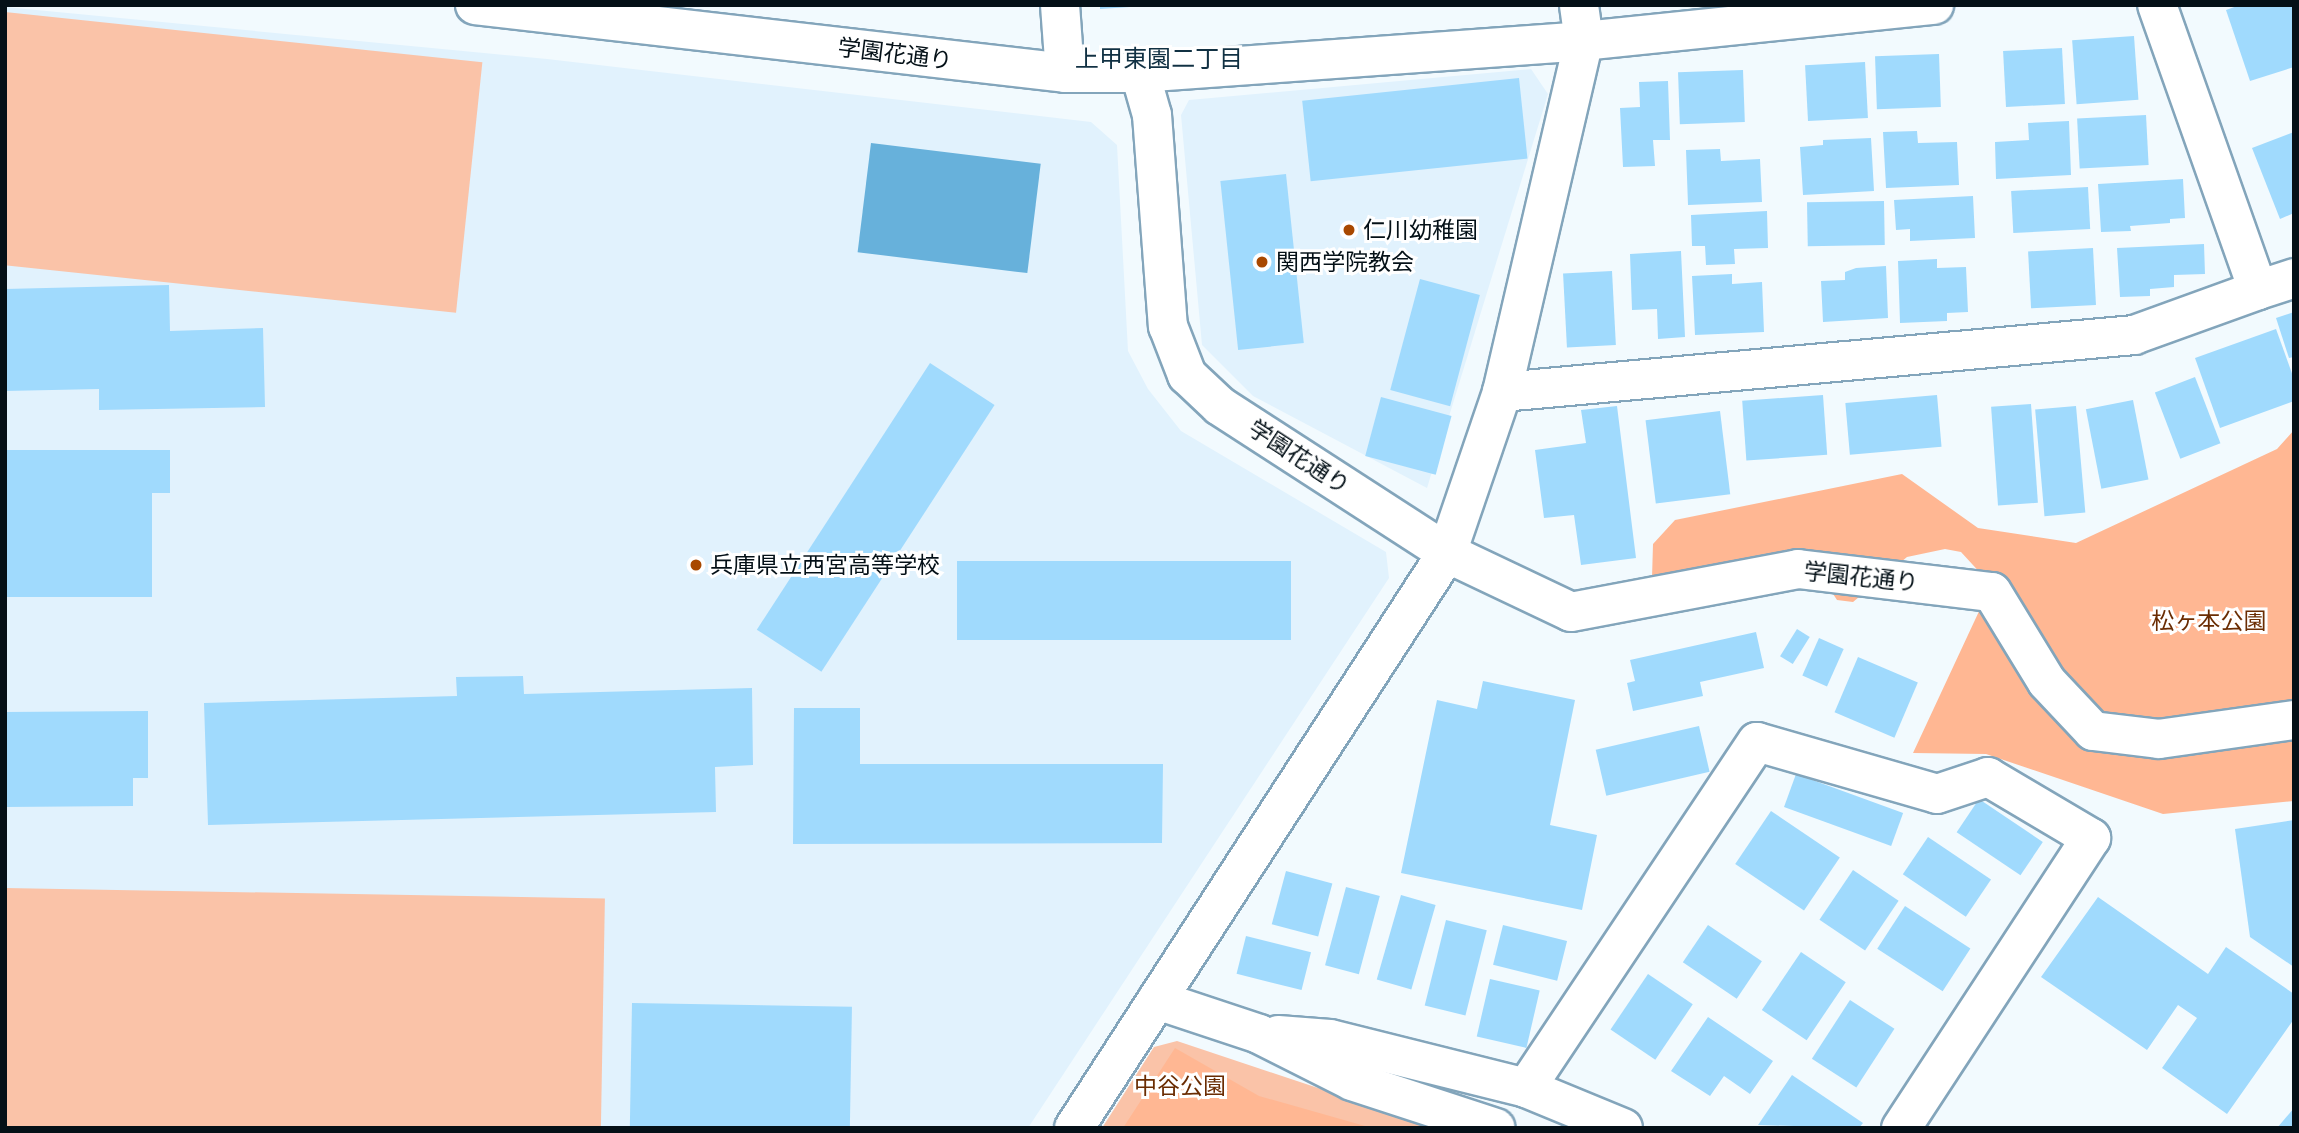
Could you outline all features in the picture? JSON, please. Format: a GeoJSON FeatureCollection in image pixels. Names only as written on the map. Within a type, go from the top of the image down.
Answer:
{"type":"FeatureCollection","features":[{"type":"Feature","properties":{"kind":"street","name":"学園花通り"},"geometry":{"type":"LineString","coordinates":[[475,5],[1065,73],[1140,73],[1152,115],[1168,327],[1187,375],[1220,406],[1447,553],[1571,612],[1798,569],[1992,592],[2047,682],[2093,731],[2159,739],[2294,720]]}},
{"type":"Feature","properties":{"kind":"street"},"geometry":{"type":"LineString","coordinates":[[1059,5],[1065,73]]}},
{"type":"Feature","properties":{"kind":"street"},"geometry":{"type":"LineString","coordinates":[[1140,73],[1581,23],[1934,5]]}},
{"type":"Feature","properties":{"kind":"street"},"geometry":{"type":"LineString","coordinates":[[2157,5],[2258,290]]}},
{"type":"Feature","properties":{"kind":"street"},"geometry":{"type":"LineString","coordinates":[[1074,1128],[1447,553],[1502,392],[1581,23]]}},
{"type":"Feature","properties":{"kind":"street"},"geometry":{"type":"LineString","coordinates":[[1502,392],[2134,335],[2294,278]]}},
{"type":"Feature","properties":{"kind":"street"},"geometry":{"type":"LineString","coordinates":[[1526,1088],[1757,742],[1937,794],[1987,777],[2091,838],[1901,1128]]}},
{"type":"Feature","properties":{"kind":"street"},"geometry":{"type":"LineString","coordinates":[[1157,1000],[1259,1034],[1352,1081],[1496,1128]]}},
{"type":"Feature","properties":{"kind":"street"},"geometry":{"type":"LineString","coordinates":[[1259,1034],[1330,1039],[1526,1088],[1623,1128]]}},
{"type":"Feature","properties":{"kind":"shaded area","name":"兵庫県立西宮高等学校"},"geometry":{"type":"Polygon","coordinates":[[[5,7],[547,59],[1091,122],[1117,145],[1128,351],[1148,389],[1181,431],[1386,552],[1389,578],[1028,1128],[5,1128],[5,7]]]}},
{"type":"Feature","properties":{"kind":"shaded area","name":"仁川幼稚園"},"geometry":{"type":"Polygon","coordinates":[[[1531,69],[1548,94],[1427,488],[1253,396],[1202,345],[1181,115],[1189,100],[1531,69]]]}},
{"type":"Feature","properties":{"kind":"green space"},"geometry":{"type":"Polygon","coordinates":[[[5,12],[482,62],[456,313],[5,265],[5,12]]]}},
{"type":"Feature","properties":{"kind":"green space","name":"松ヶ本公園"},"geometry":{"type":"Polygon","coordinates":[[[2294,430],[2294,801],[2163,814],[1986,754],[1913,753],[1988,592],[1984,577],[1961,552],[1945,549],[1907,557],[1853,602],[1837,600],[1811,560],[1652,578],[1653,544],[1675,520],[1902,474],[1978,528],[2076,543],[2277,449],[2294,430]]]}},
{"type":"Feature","properties":{"kind":"green space"},"geometry":{"type":"Polygon","coordinates":[[[5,888],[605,898],[601,1128],[5,1128],[5,888]]]}},
{"type":"Feature","properties":{"kind":"green space","name":"中谷公園"},"geometry":{"type":"Polygon","coordinates":[[[1177,1041],[1438,1128],[1102,1128],[1154,1047],[1177,1041]]]}},
{"type":"Feature","properties":{"kind":"green space"},"geometry":{"type":"Polygon","coordinates":[[[1175,1048],[1259,1096],[1372,1128],[1123,1128],[1175,1048]]]}},
{"type":"Feature","properties":{"kind":"water"},"geometry":{"type":"Polygon","coordinates":[[[871,143],[1041,164],[1027,273],[858,252],[871,143]]]}},
{"type":"Feature","properties":{"kind":"building"},"geometry":{"type":"Polygon","coordinates":[[[1100,5],[1130,5],[1130,7],[1100,9],[1100,5]]]}},
{"type":"Feature","properties":{"kind":"building"},"geometry":{"type":"Polygon","coordinates":[[[2240,5],[2294,5],[2294,67],[2250,81],[2226,10],[2240,5]]]}},
{"type":"Feature","properties":{"kind":"building"},"geometry":{"type":"Polygon","coordinates":[[[2134,36],[2138,100],[2077,104],[2072,40],[2134,36]]]}},
{"type":"Feature","properties":{"kind":"building"},"geometry":{"type":"Polygon","coordinates":[[[2062,48],[2065,104],[2006,107],[2003,51],[2062,48]]]}},
{"type":"Feature","properties":{"kind":"building"},"geometry":{"type":"Polygon","coordinates":[[[1939,54],[1941,107],[1877,109],[1875,56],[1939,54]]]}},
{"type":"Feature","properties":{"kind":"building"},"geometry":{"type":"Polygon","coordinates":[[[1865,62],[1868,118],[1808,121],[1805,65],[1865,62]]]}},
{"type":"Feature","properties":{"kind":"building"},"geometry":{"type":"Polygon","coordinates":[[[1743,70],[1745,122],[1680,124],[1678,72],[1743,70]]]}},
{"type":"Feature","properties":{"kind":"building"},"geometry":{"type":"Polygon","coordinates":[[[1519,78],[1527,159],[1311,181],[1302,101],[1519,78]]]}},
{"type":"Feature","properties":{"kind":"building"},"geometry":{"type":"Polygon","coordinates":[[[1668,81],[1670,140],[1653,140],[1655,166],[1623,167],[1620,108],[1640,107],[1639,82],[1668,81]]]}},
{"type":"Feature","properties":{"kind":"building"},"geometry":{"type":"Polygon","coordinates":[[[2146,115],[2149,165],[2080,169],[2077,119],[2146,115]]]}},
{"type":"Feature","properties":{"kind":"building"},"geometry":{"type":"Polygon","coordinates":[[[2069,121],[2071,175],[1996,179],[1995,142],[2029,140],[2028,123],[2069,121]]]}},
{"type":"Feature","properties":{"kind":"building"},"geometry":{"type":"Polygon","coordinates":[[[1917,131],[1918,143],[1957,142],[1959,185],[1886,188],[1883,132],[1917,131]]]}},
{"type":"Feature","properties":{"kind":"building"},"geometry":{"type":"Polygon","coordinates":[[[2294,132],[2294,213],[2280,219],[2252,148],[2294,132]]]}},
{"type":"Feature","properties":{"kind":"building"},"geometry":{"type":"Polygon","coordinates":[[[1871,138],[1874,191],[1803,195],[1800,147],[1823,145],[1823,140],[1871,138]]]}},
{"type":"Feature","properties":{"kind":"building"},"geometry":{"type":"Polygon","coordinates":[[[1720,149],[1721,161],[1760,159],[1762,202],[1688,205],[1686,150],[1720,149]]]}},
{"type":"Feature","properties":{"kind":"building","name":"関西学院教会"},"geometry":{"type":"Polygon","coordinates":[[[1286,174],[1304,343],[1238,350],[1220,181],[1286,174]]]}},
{"type":"Feature","properties":{"kind":"building"},"geometry":{"type":"Polygon","coordinates":[[[2183,179],[2185,218],[2170,219],[2170,223],[2130,226],[2131,231],[2101,232],[2098,184],[2183,179]]]}},
{"type":"Feature","properties":{"kind":"building"},"geometry":{"type":"Polygon","coordinates":[[[2088,187],[2090,229],[2013,233],[2011,191],[2088,187]]]}},
{"type":"Feature","properties":{"kind":"building"},"geometry":{"type":"Polygon","coordinates":[[[1973,196],[1975,238],[1910,241],[1910,229],[1896,230],[1894,200],[1973,196]]]}},
{"type":"Feature","properties":{"kind":"building"},"geometry":{"type":"Polygon","coordinates":[[[1884,201],[1885,245],[1808,246],[1807,202],[1884,201]]]}},
{"type":"Feature","properties":{"kind":"building"},"geometry":{"type":"Polygon","coordinates":[[[1767,211],[1768,248],[1734,249],[1735,264],[1706,265],[1705,246],[1692,246],[1691,215],[1767,211]]]}},
{"type":"Feature","properties":{"kind":"building"},"geometry":{"type":"Polygon","coordinates":[[[2204,244],[2205,274],[2174,275],[2174,287],[2150,289],[2150,296],[2120,297],[2117,248],[2204,244]]]}},
{"type":"Feature","properties":{"kind":"building"},"geometry":{"type":"Polygon","coordinates":[[[2093,248],[2096,305],[2031,308],[2028,251],[2093,248]]]}},
{"type":"Feature","properties":{"kind":"building"},"geometry":{"type":"Polygon","coordinates":[[[1681,251],[1685,337],[1658,339],[1657,309],[1632,310],[1630,254],[1681,251]]]}},
{"type":"Feature","properties":{"kind":"building"},"geometry":{"type":"Polygon","coordinates":[[[1937,259],[1937,268],[1966,267],[1968,312],[1947,313],[1947,321],[1900,323],[1898,261],[1937,259]]]}},
{"type":"Feature","properties":{"kind":"building"},"geometry":{"type":"Polygon","coordinates":[[[1886,266],[1888,318],[1823,322],[1821,281],[1845,280],[1845,272],[1856,268],[1886,266]]]}},
{"type":"Feature","properties":{"kind":"building"},"geometry":{"type":"Polygon","coordinates":[[[1612,271],[1616,345],[1567,347],[1563,274],[1612,271]]]}},
{"type":"Feature","properties":{"kind":"building"},"geometry":{"type":"Polygon","coordinates":[[[1732,274],[1732,284],[1762,282],[1764,332],[1695,335],[1692,276],[1732,274]]]}},
{"type":"Feature","properties":{"kind":"building"},"geometry":{"type":"Polygon","coordinates":[[[1420,279],[1480,295],[1450,406],[1390,390],[1420,279]]]}},
{"type":"Feature","properties":{"kind":"building"},"geometry":{"type":"Polygon","coordinates":[[[169,285],[170,331],[263,328],[265,407],[99,410],[99,389],[5,391],[5,289],[169,285]]]}},
{"type":"Feature","properties":{"kind":"building"},"geometry":{"type":"Polygon","coordinates":[[[2294,312],[2294,357],[2289,358],[2276,318],[2294,312]]]}},
{"type":"Feature","properties":{"kind":"building"},"geometry":{"type":"Polygon","coordinates":[[[2276,329],[2294,379],[2294,401],[2220,428],[2195,358],[2276,329]]]}},
{"type":"Feature","properties":{"kind":"building"},"geometry":{"type":"Polygon","coordinates":[[[930,363],[995,405],[821,672],[757,630],[930,363]]]}},
{"type":"Feature","properties":{"kind":"building"},"geometry":{"type":"Polygon","coordinates":[[[2195,377],[2220,443],[2180,459],[2155,392],[2195,377]]]}},
{"type":"Feature","properties":{"kind":"building"},"geometry":{"type":"Polygon","coordinates":[[[1823,395],[1827,455],[1746,461],[1742,401],[1823,395]]]}},
{"type":"Feature","properties":{"kind":"building"},"geometry":{"type":"Polygon","coordinates":[[[1937,395],[1942,447],[1850,455],[1845,403],[1937,395]]]}},
{"type":"Feature","properties":{"kind":"building"},"geometry":{"type":"Polygon","coordinates":[[[1381,397],[1452,416],[1436,475],[1365,456],[1381,397]]]}},
{"type":"Feature","properties":{"kind":"building"},"geometry":{"type":"Polygon","coordinates":[[[2133,400],[2148,480],[2101,489],[2086,409],[2133,400]]]}},
{"type":"Feature","properties":{"kind":"building"},"geometry":{"type":"Polygon","coordinates":[[[2031,404],[2038,503],[1998,506],[1991,407],[2031,404]]]}},
{"type":"Feature","properties":{"kind":"building"},"geometry":{"type":"Polygon","coordinates":[[[1617,406],[1636,558],[1581,565],[1574,515],[1544,518],[1535,450],[1586,443],[1581,410],[1617,406]]]}},
{"type":"Feature","properties":{"kind":"building"},"geometry":{"type":"Polygon","coordinates":[[[2076,406],[2085,513],[2044,516],[2035,410],[2076,406]]]}},
{"type":"Feature","properties":{"kind":"building"},"geometry":{"type":"Polygon","coordinates":[[[1720,411],[1730,494],[1656,504],[1646,420],[1720,411]]]}},
{"type":"Feature","properties":{"kind":"building"},"geometry":{"type":"Polygon","coordinates":[[[5,450],[170,450],[170,493],[152,493],[152,597],[5,597],[5,450]]]}},
{"type":"Feature","properties":{"kind":"building"},"geometry":{"type":"Polygon","coordinates":[[[957,561],[1291,561],[1291,640],[957,640],[957,561]]]}},
{"type":"Feature","properties":{"kind":"building"},"geometry":{"type":"Polygon","coordinates":[[[1797,629],[1810,637],[1793,664],[1780,656],[1797,629]]]}},
{"type":"Feature","properties":{"kind":"building"},"geometry":{"type":"Polygon","coordinates":[[[1756,632],[1764,668],[1700,682],[1703,696],[1633,711],[1627,683],[1635,681],[1630,660],[1756,632]]]}},
{"type":"Feature","properties":{"kind":"building"},"geometry":{"type":"Polygon","coordinates":[[[1819,638],[1844,649],[1827,686],[1802,675],[1819,638]]]}},
{"type":"Feature","properties":{"kind":"building"},"geometry":{"type":"Polygon","coordinates":[[[1858,657],[1918,682],[1894,738],[1835,712],[1858,657]]]}},
{"type":"Feature","properties":{"kind":"building"},"geometry":{"type":"Polygon","coordinates":[[[523,676],[524,694],[752,688],[753,765],[715,767],[716,812],[208,825],[204,703],[457,696],[456,677],[523,676]]]}},
{"type":"Feature","properties":{"kind":"building"},"geometry":{"type":"Polygon","coordinates":[[[1483,681],[1575,700],[1550,825],[1597,835],[1582,910],[1401,873],[1437,700],[1477,709],[1483,681]]]}},
{"type":"Feature","properties":{"kind":"building"},"geometry":{"type":"Polygon","coordinates":[[[794,708],[860,708],[860,764],[1163,764],[1162,843],[793,844],[794,708]]]}},
{"type":"Feature","properties":{"kind":"building"},"geometry":{"type":"Polygon","coordinates":[[[148,711],[148,778],[133,778],[133,806],[5,807],[5,712],[148,711]]]}},
{"type":"Feature","properties":{"kind":"building"},"geometry":{"type":"Polygon","coordinates":[[[1699,726],[1710,772],[1606,796],[1596,750],[1699,726]]]}},
{"type":"Feature","properties":{"kind":"building"},"geometry":{"type":"Polygon","coordinates":[[[1796,774],[1903,813],[1891,846],[1784,807],[1796,774]]]}},
{"type":"Feature","properties":{"kind":"building"},"geometry":{"type":"Polygon","coordinates":[[[1979,799],[2043,842],[2020,875],[1957,832],[1979,799]]]}},
{"type":"Feature","properties":{"kind":"building"},"geometry":{"type":"Polygon","coordinates":[[[1771,811],[1840,857],[1804,910],[1735,864],[1771,811]]]}},
{"type":"Feature","properties":{"kind":"building"},"geometry":{"type":"Polygon","coordinates":[[[2294,820],[2294,967],[2250,937],[2235,829],[2294,820]]]}},
{"type":"Feature","properties":{"kind":"building"},"geometry":{"type":"Polygon","coordinates":[[[1928,837],[1991,879],[1966,917],[1903,874],[1928,837]]]}},
{"type":"Feature","properties":{"kind":"building"},"geometry":{"type":"Polygon","coordinates":[[[1853,870],[1899,901],[1865,950],[1819,920],[1853,870]]]}},
{"type":"Feature","properties":{"kind":"building"},"geometry":{"type":"Polygon","coordinates":[[[1286,871],[1332,883],[1318,937],[1272,924],[1286,871]]]}},
{"type":"Feature","properties":{"kind":"building"},"geometry":{"type":"Polygon","coordinates":[[[1346,887],[1380,896],[1359,974],[1325,965],[1346,887]]]}},
{"type":"Feature","properties":{"kind":"building"},"geometry":{"type":"Polygon","coordinates":[[[1401,895],[1436,905],[1411,990],[1377,980],[1401,895]]]}},
{"type":"Feature","properties":{"kind":"building"},"geometry":{"type":"Polygon","coordinates":[[[2098,897],[2208,974],[2226,947],[2294,994],[2294,1019],[2227,1114],[2162,1068],[2197,1018],[2178,1005],[2147,1050],[2041,977],[2098,897]]]}},
{"type":"Feature","properties":{"kind":"building"},"geometry":{"type":"Polygon","coordinates":[[[1905,906],[1970,948],[1943,991],[1877,949],[1905,906]]]}},
{"type":"Feature","properties":{"kind":"building"},"geometry":{"type":"Polygon","coordinates":[[[1446,920],[1487,930],[1465,1016],[1425,1005],[1446,920]]]}},
{"type":"Feature","properties":{"kind":"building"},"geometry":{"type":"Polygon","coordinates":[[[1503,925],[1567,941],[1557,981],[1493,965],[1503,925]]]}},
{"type":"Feature","properties":{"kind":"building"},"geometry":{"type":"Polygon","coordinates":[[[1708,925],[1762,961],[1737,999],[1683,962],[1708,925]]]}},
{"type":"Feature","properties":{"kind":"building"},"geometry":{"type":"Polygon","coordinates":[[[1246,936],[1311,952],[1302,990],[1237,974],[1246,936]]]}},
{"type":"Feature","properties":{"kind":"building"},"geometry":{"type":"Polygon","coordinates":[[[1801,952],[1846,982],[1807,1040],[1762,1010],[1801,952]]]}},
{"type":"Feature","properties":{"kind":"building"},"geometry":{"type":"Polygon","coordinates":[[[1648,974],[1693,1004],[1655,1060],[1611,1030],[1648,974]]]}},
{"type":"Feature","properties":{"kind":"building"},"geometry":{"type":"Polygon","coordinates":[[[1490,979],[1540,990],[1526,1048],[1477,1036],[1490,979]]]}},
{"type":"Feature","properties":{"kind":"building"},"geometry":{"type":"Polygon","coordinates":[[[1850,1000],[1894,1029],[1856,1088],[1812,1059],[1850,1000]]]}},
{"type":"Feature","properties":{"kind":"building"},"geometry":{"type":"Polygon","coordinates":[[[632,1003],[852,1007],[850,1128],[630,1128],[632,1003]]]}},
{"type":"Feature","properties":{"kind":"building"},"geometry":{"type":"Polygon","coordinates":[[[1708,1017],[1773,1061],[1750,1094],[1724,1076],[1710,1096],[1671,1071],[1708,1017]]]}},
{"type":"Feature","properties":{"kind":"building"},"geometry":{"type":"Polygon","coordinates":[[[1792,1075],[1863,1123],[1859,1128],[1758,1125],[1792,1075]]]}},
{"type":"Feature","properties":{"kind":"building"},"geometry":{"type":"Polygon","coordinates":[[[2294,1108],[2294,1128],[2277,1128],[2294,1108]]]}},
{"type":"Feature","properties":{"kind":"place","name":"仁川幼稚園"},"geometry":{"type":"Point","coordinates":[1349,230]}},
{"type":"Feature","properties":{"kind":"place","name":"関西学院教会"},"geometry":{"type":"Point","coordinates":[1262,262]}},
{"type":"Feature","properties":{"kind":"place","name":"兵庫県立西宮高等学校"},"geometry":{"type":"Point","coordinates":[696,565]}},
{"type":"Feature","properties":{"kind":"district","name":"上甲東園二丁目"},"geometry":{"type":"Point","coordinates":[1159,59]}}]}
